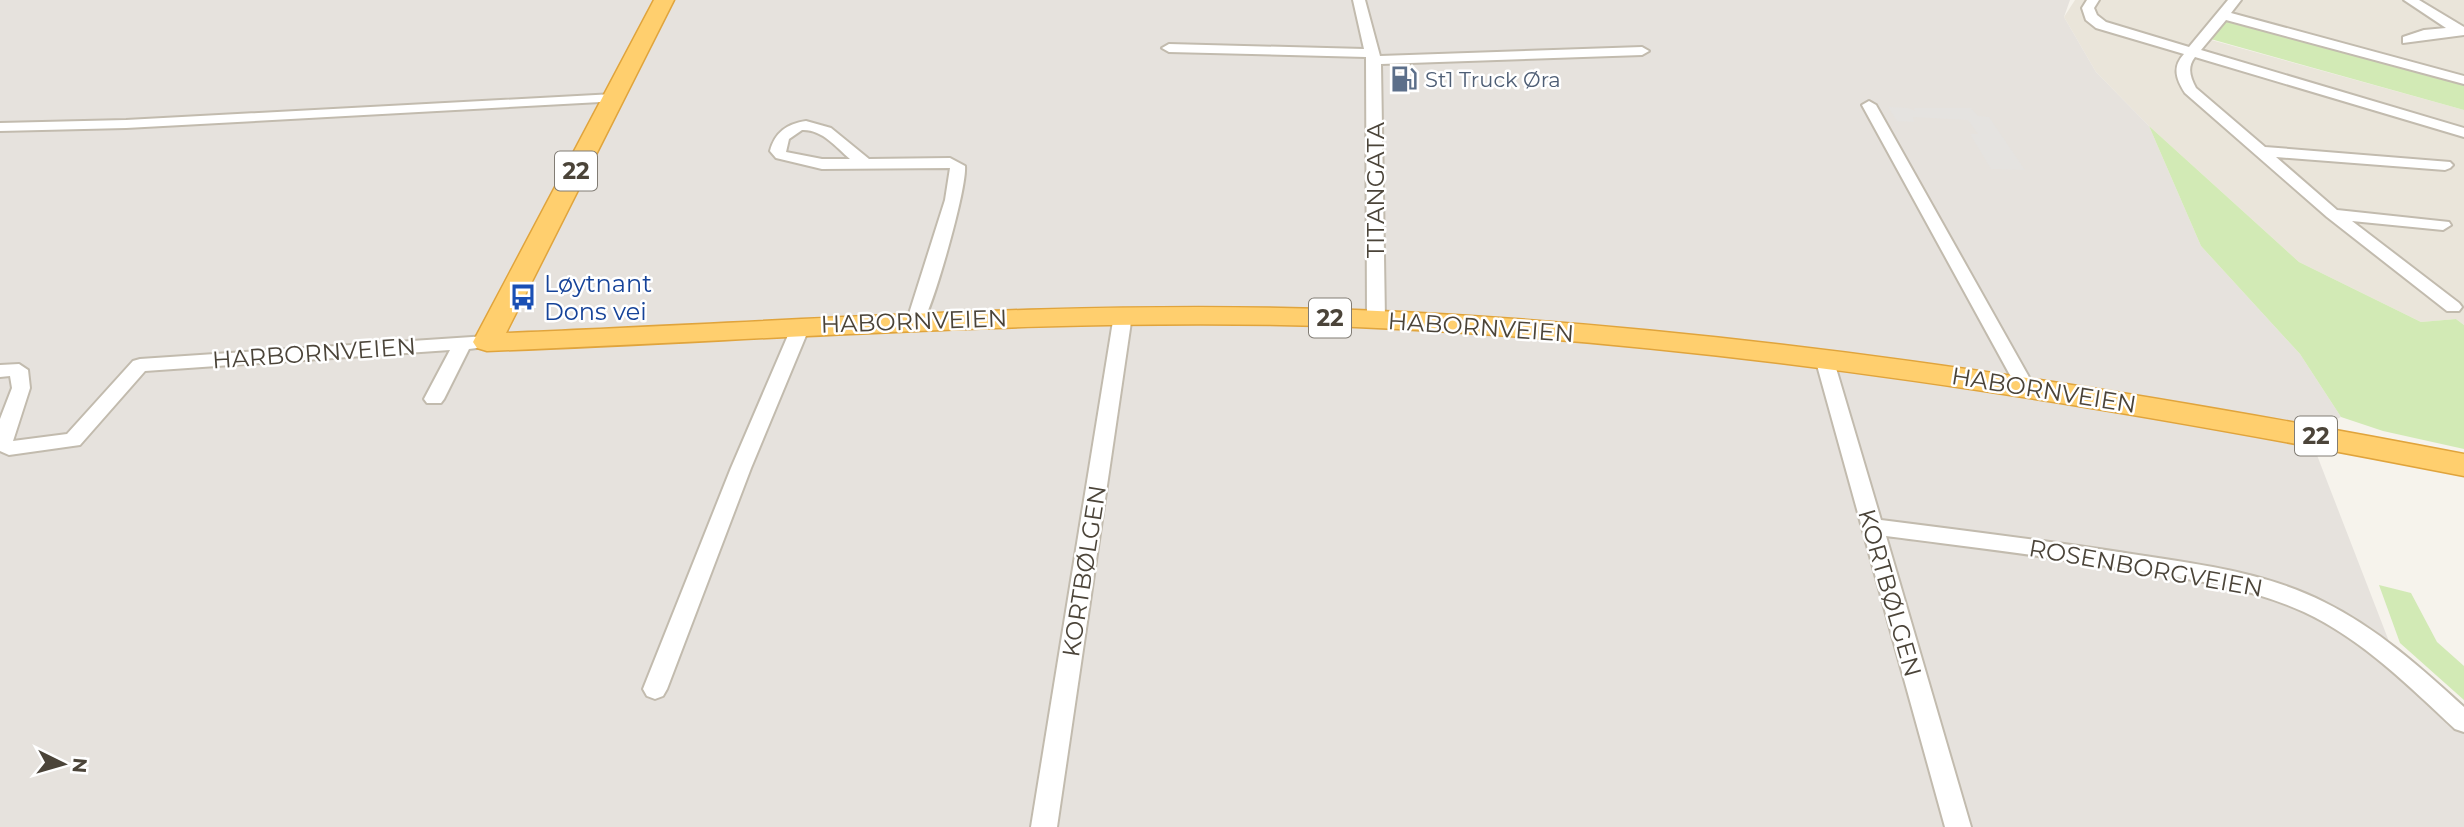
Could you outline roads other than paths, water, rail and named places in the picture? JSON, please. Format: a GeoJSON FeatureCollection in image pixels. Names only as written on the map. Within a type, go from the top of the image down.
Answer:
{"type":"FeatureCollection","features":[{"type":"Feature","properties":{"kind":"highway","name":"22"},"geometry":{"type":"LineString","coordinates":[[475,343],[614,98],[664,0]]}},
{"type":"Feature","properties":{"kind":"highway","name":"HABORNVEIEN"},"geometry":{"type":"LineString","coordinates":[[475,343],[916,320],[1124,315],[1376,320],[1708,344],[1824,358],[2025,386],[2270,427],[2464,465]]}},
{"type":"Feature","properties":{"kind":"street","name":"TITANGATA"},"geometry":{"type":"LineString","coordinates":[[1359,0],[1373,57],[1376,320]]}},
{"type":"Feature","properties":{"kind":"street"},"geometry":{"type":"LineString","coordinates":[[2093,0],[2088,8],[2091,18],[2101,25],[2464,133]]}},
{"type":"Feature","properties":{"kind":"street"},"geometry":{"type":"LineString","coordinates":[[2235,0],[2184,62],[2183,77],[2190,90],[2333,214],[2453,307]]}},
{"type":"Feature","properties":{"kind":"street"},"geometry":{"type":"LineString","coordinates":[[2410,0],[2462,31]]}},
{"type":"Feature","properties":{"kind":"street"},"geometry":{"type":"LineString","coordinates":[[2223,15],[2464,80]]}},
{"type":"Feature","properties":{"kind":"street"},"geometry":{"type":"LineString","coordinates":[[2408,40],[2424,34],[2462,31]]}},
{"type":"Feature","properties":{"kind":"street"},"geometry":{"type":"LineString","coordinates":[[1169,48],[1373,57],[1642,51]]}},
{"type":"Feature","properties":{"kind":"street"},"geometry":{"type":"LineString","coordinates":[[0,127],[137,124],[614,98]]}},
{"type":"Feature","properties":{"kind":"street"},"geometry":{"type":"LineString","coordinates":[[1869,104],[2025,386]]}},
{"type":"Feature","properties":{"kind":"street"},"geometry":{"type":"LineString","coordinates":[[866,163],[819,128],[795,127],[782,136],[779,142],[778,150],[781,155],[822,164],[950,163],[957,166],[958,177],[953,200],[916,320]]}},
{"type":"Feature","properties":{"kind":"street"},"geometry":{"type":"LineString","coordinates":[[2259,151],[2445,165]]}},
{"type":"Feature","properties":{"kind":"street"},"geometry":{"type":"LineString","coordinates":[[2333,214],[2443,225]]}},
{"type":"Feature","properties":{"kind":"street","name":"KORTBØLGEN"},"geometry":{"type":"LineString","coordinates":[[1044,827],[1124,315]]}},
{"type":"Feature","properties":{"kind":"street"},"geometry":{"type":"LineString","coordinates":[[655,689],[741,468],[801,326]]}},
{"type":"Feature","properties":{"kind":"street"},"geometry":{"type":"LineString","coordinates":[[434,399],[475,343]]}},
{"type":"Feature","properties":{"kind":"street","name":"HARBORNVEIEN"},"geometry":{"type":"LineString","coordinates":[[0,371],[19,370],[21,388],[1,442],[9,448],[73,440],[140,365],[475,343]]}},
{"type":"Feature","properties":{"kind":"street","name":"KORTBØLGEN"},"geometry":{"type":"LineString","coordinates":[[1824,358],[1958,827]]}},
{"type":"Feature","properties":{"kind":"street","name":"ROSENBORGVEIEN"},"geometry":{"type":"LineString","coordinates":[[1871,527],[1979,539],[2151,565],[2250,583],[2290,596],[2334,618],[2374,644],[2464,722]]}},
{"type":"Feature","properties":{"kind":"place","name":"St1 Truck Øra"},"geometry":{"type":"Point","coordinates":[1404,79]}},
{"type":"Feature","properties":{"kind":"place","name":"Løytnant Dons vei"},"geometry":{"type":"Point","coordinates":[523,297]}}]}
